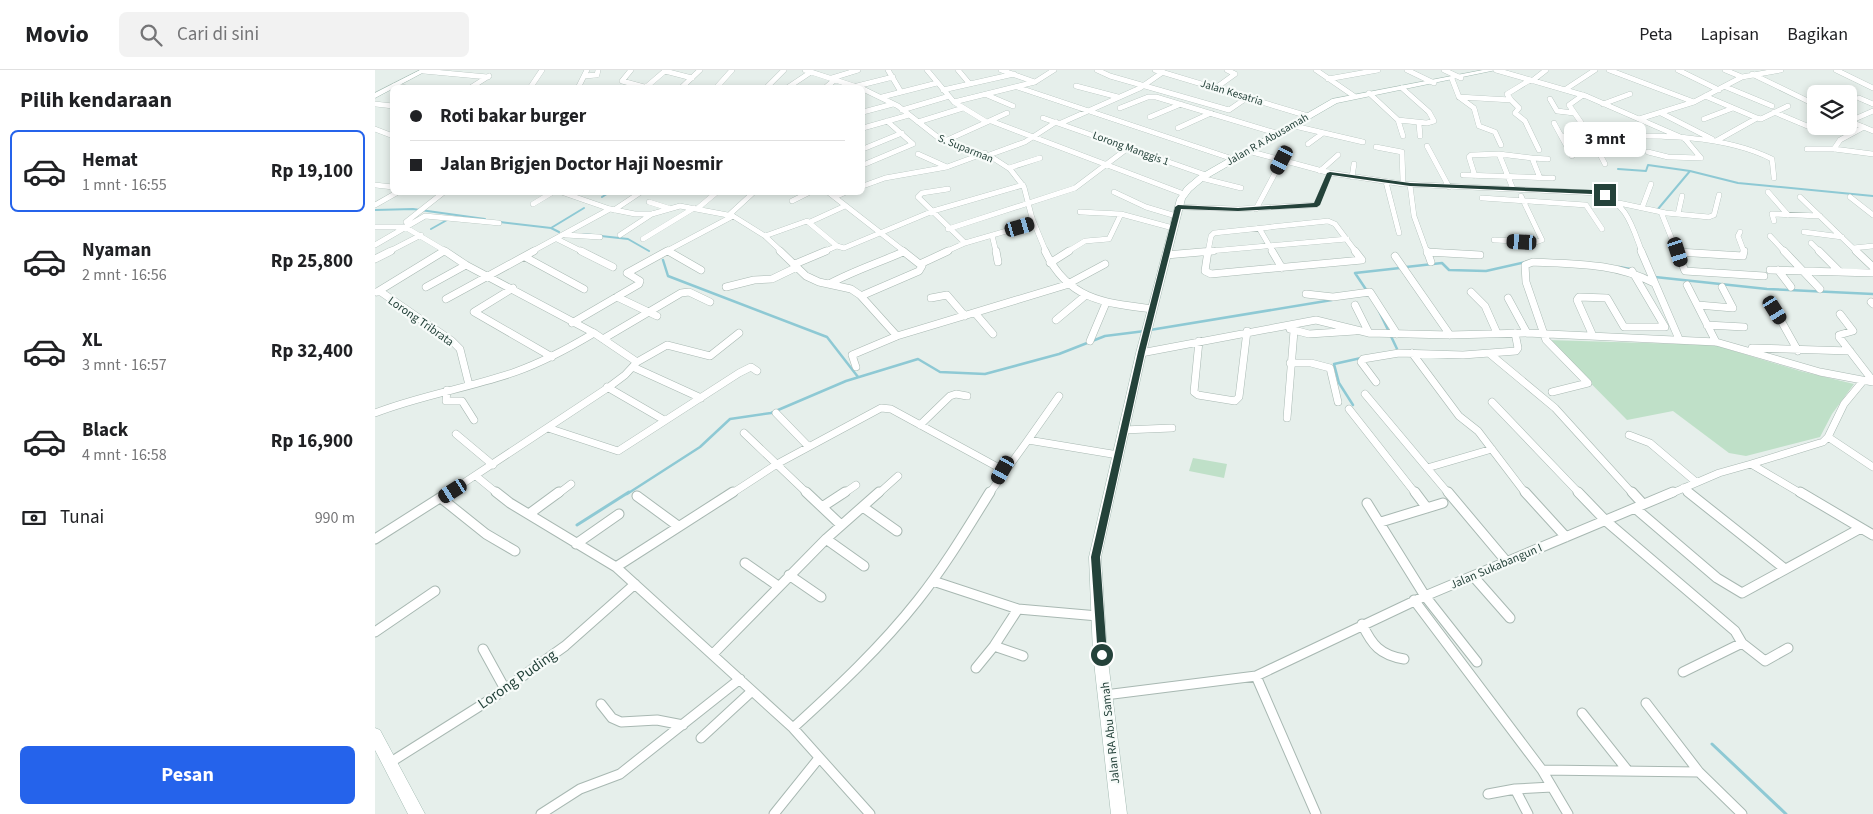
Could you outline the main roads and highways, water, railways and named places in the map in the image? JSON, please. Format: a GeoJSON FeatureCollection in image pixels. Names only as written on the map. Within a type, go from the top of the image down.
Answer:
{"type":"FeatureCollection","features":[{"type":"Feature","properties":{"kind":"waterway"},"geometry":{"type":"LineString","coordinates":[[1618,169],[1646,171],[1648,165],[1690,171]]}},
{"type":"Feature","properties":{"kind":"waterway"},"geometry":{"type":"LineString","coordinates":[[1658,209],[1690,171]]}},
{"type":"Feature","properties":{"kind":"waterway"},"geometry":{"type":"LineString","coordinates":[[1690,171],[1738,183],[1873,196]]}},
{"type":"Feature","properties":{"kind":"waterway"},"geometry":{"type":"LineString","coordinates":[[551,228],[584,208]]}},
{"type":"Feature","properties":{"kind":"waterway"},"geometry":{"type":"LineString","coordinates":[[375,210],[413,209],[485,219]]}},
{"type":"Feature","properties":{"kind":"waterway"},"geometry":{"type":"LineString","coordinates":[[431,229],[447,220]]}},
{"type":"Feature","properties":{"kind":"waterway"},"geometry":{"type":"LineString","coordinates":[[500,222],[551,228]]}},
{"type":"Feature","properties":{"kind":"waterway"},"geometry":{"type":"LineString","coordinates":[[551,228],[559,232]]}},
{"type":"Feature","properties":{"kind":"waterway"},"geometry":{"type":"LineString","coordinates":[[583,234],[628,239],[649,251]]}},
{"type":"Feature","properties":{"kind":"waterway"},"geometry":{"type":"LineString","coordinates":[[663,260],[668,276],[827,337],[858,377]]}},
{"type":"Feature","properties":{"kind":"waterway"},"geometry":{"type":"LineString","coordinates":[[1406,267],[1442,263],[1449,270],[1486,271],[1526,262]]}},
{"type":"Feature","properties":{"kind":"waterway"},"geometry":{"type":"LineString","coordinates":[[1619,267],[1630,269]]}},
{"type":"Feature","properties":{"kind":"waterway"},"geometry":{"type":"LineString","coordinates":[[1367,291],[1355,273],[1400,268]]}},
{"type":"Feature","properties":{"kind":"waterway"},"geometry":{"type":"LineString","coordinates":[[1655,277],[1767,289],[1873,294]]}},
{"type":"Feature","properties":{"kind":"waterway"},"geometry":{"type":"LineString","coordinates":[[1150,330],[1332,300]]}},
{"type":"Feature","properties":{"kind":"waterway"},"geometry":{"type":"LineString","coordinates":[[1379,311],[1398,351]]}},
{"type":"Feature","properties":{"kind":"waterway"},"geometry":{"type":"LineString","coordinates":[[627,494],[700,447],[730,419],[771,413],[846,381],[918,359],[940,372],[985,374],[1059,354],[1105,336],[1145,331]]}},
{"type":"Feature","properties":{"kind":"waterway"},"geometry":{"type":"LineString","coordinates":[[1353,405],[1339,383],[1334,364],[1361,358]]}},
{"type":"Feature","properties":{"kind":"waterway"},"geometry":{"type":"LineString","coordinates":[[577,525],[629,492]]}},
{"type":"Feature","properties":{"kind":"waterway"},"geometry":{"type":"LineString","coordinates":[[1712,744],[1786,814]]}}]}
